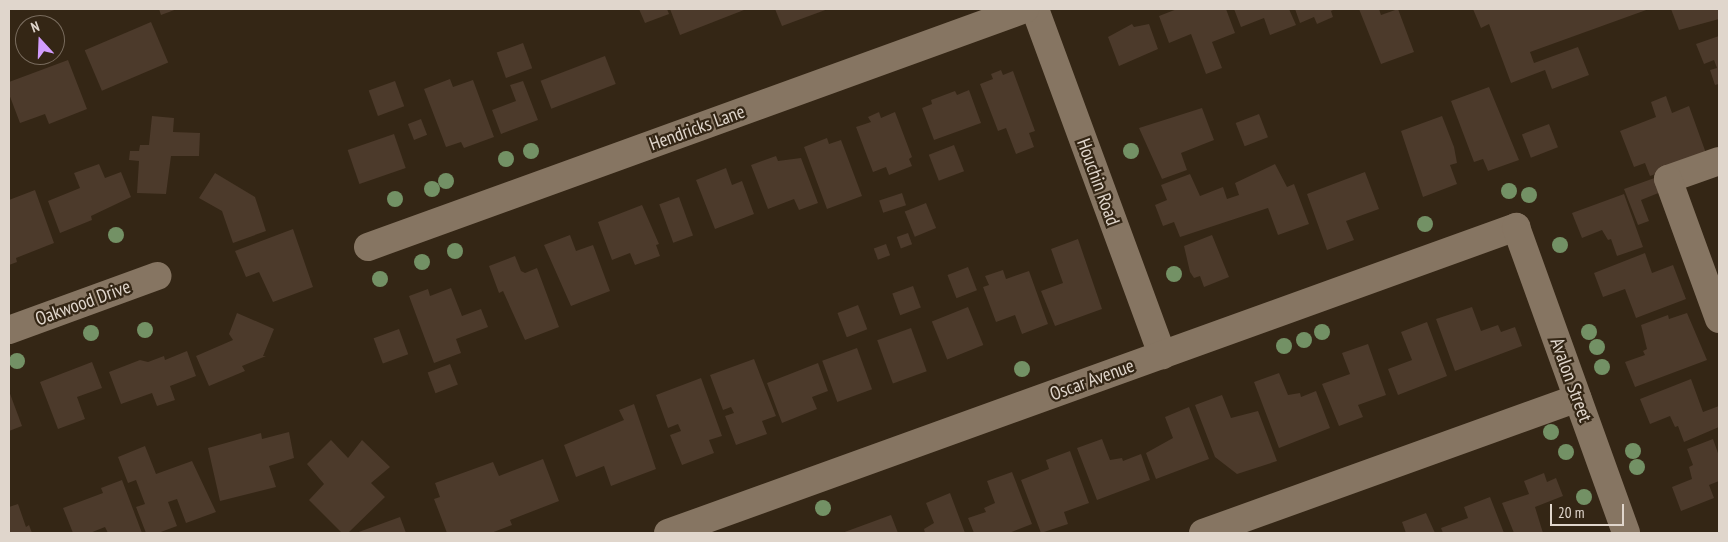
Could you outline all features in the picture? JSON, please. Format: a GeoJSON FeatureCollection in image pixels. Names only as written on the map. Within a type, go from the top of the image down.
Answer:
{"type":"FeatureCollection","features":[{"type":"Feature","properties":{"kind":"street","name":"Hendricks Lane"},"geometry":{"type":"LineString","coordinates":[[368,247],[1026,9]]}},
{"type":"Feature","properties":{"kind":"street","name":"Houchin Road"},"geometry":{"type":"LineString","coordinates":[[1035,9],[1162,355]]}},
{"type":"Feature","properties":{"kind":"street"},"geometry":{"type":"LineString","coordinates":[[1719,161],[1668,180],[1719,319]]}},
{"type":"Feature","properties":{"kind":"street","name":"Oscar Avenue"},"geometry":{"type":"LineString","coordinates":[[668,533],[1516,227]]}},
{"type":"Feature","properties":{"kind":"street","name":"Avalon Street"},"geometry":{"type":"LineString","coordinates":[[1516,227],[1626,533]]}},
{"type":"Feature","properties":{"kind":"street","name":"Oakwood Drive"},"geometry":{"type":"LineString","coordinates":[[9,330],[157,276]]}},
{"type":"Feature","properties":{"kind":"street"},"geometry":{"type":"LineString","coordinates":[[1203,533],[1578,398]]}},
{"type":"Feature","properties":{"kind":"building"},"geometry":{"type":"Polygon","coordinates":[[[159,9],[177,9],[161,15],[159,9]]]}},
{"type":"Feature","properties":{"kind":"building"},"geometry":{"type":"Polygon","coordinates":[[[639,9],[667,9],[669,14],[645,23],[639,9]]]}},
{"type":"Feature","properties":{"kind":"building"},"geometry":{"type":"Polygon","coordinates":[[[670,9],[743,9],[744,10],[680,35],[670,9]]]}},
{"type":"Feature","properties":{"kind":"building"},"geometry":{"type":"Polygon","coordinates":[[[775,9],[828,9],[782,26],[775,9]]]}},
{"type":"Feature","properties":{"kind":"building"},"geometry":{"type":"Polygon","coordinates":[[[1177,9],[1226,9],[1235,33],[1212,42],[1222,68],[1206,74],[1191,34],[1169,43],[1159,16],[1177,9]]]}},
{"type":"Feature","properties":{"kind":"building"},"geometry":{"type":"Polygon","coordinates":[[[1234,9],[1289,9],[1296,25],[1270,35],[1264,18],[1241,27],[1234,9]]]}},
{"type":"Feature","properties":{"kind":"building"},"geometry":{"type":"Polygon","coordinates":[[[1295,9],[1335,9],[1331,11],[1333,17],[1317,24],[1314,17],[1300,23],[1295,9]]]}},
{"type":"Feature","properties":{"kind":"building"},"geometry":{"type":"Polygon","coordinates":[[[1359,9],[1379,9],[1381,15],[1398,9],[1414,52],[1381,64],[1359,9]]]}},
{"type":"Feature","properties":{"kind":"building"},"geometry":{"type":"Polygon","coordinates":[[[1473,9],[1649,9],[1530,52],[1534,63],[1578,47],[1589,75],[1552,89],[1545,70],[1511,83],[1489,24],[1481,28],[1473,9]]]}},
{"type":"Feature","properties":{"kind":"building"},"geometry":{"type":"Polygon","coordinates":[[[1671,9],[1719,9],[1719,19],[1679,30],[1671,9]]]}},
{"type":"Feature","properties":{"kind":"building"},"geometry":{"type":"Polygon","coordinates":[[[151,22],[168,63],[102,91],[85,50],[151,22]]]}},
{"type":"Feature","properties":{"kind":"building"},"geometry":{"type":"Polygon","coordinates":[[[1132,24],[1134,27],[1149,24],[1158,49],[1119,66],[1108,37],[1132,24]]]}},
{"type":"Feature","properties":{"kind":"building"},"geometry":{"type":"Polygon","coordinates":[[[1719,36],[1719,84],[1715,85],[1710,70],[1717,68],[1714,60],[1704,64],[1696,44],[1719,36]]]}},
{"type":"Feature","properties":{"kind":"building"},"geometry":{"type":"Polygon","coordinates":[[[523,43],[532,68],[506,78],[497,53],[523,43]]]}},
{"type":"Feature","properties":{"kind":"building"},"geometry":{"type":"Polygon","coordinates":[[[605,56],[616,84],[551,109],[541,81],[605,56]]]}},
{"type":"Feature","properties":{"kind":"building"},"geometry":{"type":"Polygon","coordinates":[[[68,60],[87,109],[49,124],[45,114],[20,123],[9,94],[9,82],[55,65],[65,65],[65,61],[68,60]]]}},
{"type":"Feature","properties":{"kind":"building"},"geometry":{"type":"Polygon","coordinates":[[[1001,70],[1003,75],[1013,71],[1035,131],[1029,133],[1034,147],[1016,154],[1006,128],[998,131],[980,84],[993,79],[991,74],[1001,70]]]}},
{"type":"Feature","properties":{"kind":"building"},"geometry":{"type":"Polygon","coordinates":[[[450,79],[453,87],[473,80],[494,137],[464,148],[461,142],[446,147],[424,89],[450,79]]]}},
{"type":"Feature","properties":{"kind":"building"},"geometry":{"type":"Polygon","coordinates":[[[395,81],[404,106],[378,116],[369,91],[395,81]]]}},
{"type":"Feature","properties":{"kind":"building"},"geometry":{"type":"Polygon","coordinates":[[[523,81],[538,120],[501,134],[492,110],[516,101],[510,85],[523,81]]]}},
{"type":"Feature","properties":{"kind":"building"},"geometry":{"type":"Polygon","coordinates":[[[1489,87],[1519,160],[1488,171],[1483,159],[1474,162],[1451,101],[1489,87]]]}},
{"type":"Feature","properties":{"kind":"building"},"geometry":{"type":"Polygon","coordinates":[[[969,90],[981,123],[934,140],[922,108],[932,104],[931,100],[955,91],[957,95],[969,90]]]}},
{"type":"Feature","properties":{"kind":"building"},"geometry":{"type":"Polygon","coordinates":[[[1666,96],[1672,113],[1689,106],[1707,156],[1650,176],[1645,163],[1634,167],[1620,131],[1656,117],[1651,102],[1666,96]]]}},
{"type":"Feature","properties":{"kind":"building"},"geometry":{"type":"Polygon","coordinates":[[[1202,108],[1214,140],[1181,153],[1187,170],[1162,179],[1139,128],[1202,108]]]}},
{"type":"Feature","properties":{"kind":"building"},"geometry":{"type":"Polygon","coordinates":[[[879,112],[881,118],[895,112],[912,157],[909,159],[912,166],[889,175],[886,167],[873,172],[856,127],[871,122],[868,117],[879,112]]]}},
{"type":"Feature","properties":{"kind":"building"},"geometry":{"type":"Polygon","coordinates":[[[1259,114],[1268,137],[1245,146],[1236,123],[1259,114]]]}},
{"type":"Feature","properties":{"kind":"building"},"geometry":{"type":"Polygon","coordinates":[[[152,116],[174,118],[173,132],[200,133],[199,156],[171,156],[166,194],[137,193],[139,161],[129,160],[130,151],[139,151],[140,145],[149,145],[152,116]]]}},
{"type":"Feature","properties":{"kind":"building"},"geometry":{"type":"Polygon","coordinates":[[[1442,116],[1454,147],[1457,163],[1450,165],[1457,184],[1423,197],[1401,131],[1442,116]]]}},
{"type":"Feature","properties":{"kind":"building"},"geometry":{"type":"Polygon","coordinates":[[[421,119],[427,135],[414,140],[408,124],[421,119]]]}},
{"type":"Feature","properties":{"kind":"building"},"geometry":{"type":"Polygon","coordinates":[[[1549,124],[1558,147],[1531,158],[1522,134],[1549,124]]]}},
{"type":"Feature","properties":{"kind":"building"},"geometry":{"type":"Polygon","coordinates":[[[394,134],[406,168],[359,184],[348,150],[394,134]]]}},
{"type":"Feature","properties":{"kind":"building"},"geometry":{"type":"Polygon","coordinates":[[[827,138],[829,144],[841,140],[862,196],[827,209],[804,147],[827,138]]]}},
{"type":"Feature","properties":{"kind":"building"},"geometry":{"type":"Polygon","coordinates":[[[954,145],[964,171],[939,181],[929,155],[954,145]]]}},
{"type":"Feature","properties":{"kind":"building"},"geometry":{"type":"Polygon","coordinates":[[[776,156],[778,161],[801,158],[818,203],[799,210],[794,199],[768,209],[751,165],[776,156]]]}},
{"type":"Feature","properties":{"kind":"building"},"geometry":{"type":"Polygon","coordinates":[[[99,164],[105,178],[121,172],[131,197],[91,216],[92,220],[60,233],[48,201],[80,188],[74,173],[99,164]]]}},
{"type":"Feature","properties":{"kind":"building"},"geometry":{"type":"Polygon","coordinates":[[[1275,164],[1287,187],[1294,184],[1309,224],[1278,235],[1268,208],[1180,237],[1174,222],[1163,226],[1155,205],[1167,200],[1161,185],[1190,174],[1200,196],[1223,187],[1227,199],[1239,195],[1235,183],[1275,164]]]}},
{"type":"Feature","properties":{"kind":"building"},"geometry":{"type":"Polygon","coordinates":[[[726,168],[732,185],[742,181],[754,214],[715,229],[696,180],[726,168]]]}},
{"type":"Feature","properties":{"kind":"building"},"geometry":{"type":"Polygon","coordinates":[[[1365,172],[1379,209],[1346,221],[1354,240],[1327,250],[1307,194],[1365,172]]]}},
{"type":"Feature","properties":{"kind":"building"},"geometry":{"type":"Polygon","coordinates":[[[215,173],[255,197],[266,231],[233,243],[222,211],[199,198],[215,173]]]}},
{"type":"Feature","properties":{"kind":"building"},"geometry":{"type":"Polygon","coordinates":[[[1660,176],[1666,190],[1641,200],[1649,221],[1638,225],[1624,189],[1660,176]]]}},
{"type":"Feature","properties":{"kind":"building"},"geometry":{"type":"Polygon","coordinates":[[[35,190],[54,243],[16,258],[17,262],[9,265],[9,200],[35,190]]]}},
{"type":"Feature","properties":{"kind":"building"},"geometry":{"type":"Polygon","coordinates":[[[902,193],[906,205],[883,213],[879,200],[902,193]]]}},
{"type":"Feature","properties":{"kind":"building"},"geometry":{"type":"Polygon","coordinates":[[[1624,194],[1643,247],[1617,256],[1611,239],[1608,240],[1602,230],[1582,238],[1572,213],[1624,194]]]}},
{"type":"Feature","properties":{"kind":"building"},"geometry":{"type":"Polygon","coordinates":[[[679,197],[693,236],[673,243],[659,204],[679,197]]]}},
{"type":"Feature","properties":{"kind":"building"},"geometry":{"type":"Polygon","coordinates":[[[926,203],[936,228],[915,237],[905,212],[926,203]]]}},
{"type":"Feature","properties":{"kind":"building"},"geometry":{"type":"Polygon","coordinates":[[[642,205],[659,244],[656,245],[660,256],[635,265],[630,253],[612,260],[598,222],[642,205]]]}},
{"type":"Feature","properties":{"kind":"building"},"geometry":{"type":"Polygon","coordinates":[[[293,229],[313,287],[273,302],[259,272],[246,277],[235,251],[293,229]]]}},
{"type":"Feature","properties":{"kind":"building"},"geometry":{"type":"Polygon","coordinates":[[[908,233],[912,244],[901,248],[897,237],[908,233]]]}},
{"type":"Feature","properties":{"kind":"building"},"geometry":{"type":"Polygon","coordinates":[[[570,235],[576,251],[593,245],[610,291],[571,306],[544,245],[570,235]]]}},
{"type":"Feature","properties":{"kind":"building"},"geometry":{"type":"Polygon","coordinates":[[[1212,235],[1229,277],[1204,287],[1200,276],[1194,278],[1190,272],[1184,246],[1212,235]]]}},
{"type":"Feature","properties":{"kind":"building"},"geometry":{"type":"Polygon","coordinates":[[[1078,239],[1102,309],[1055,326],[1041,291],[1063,283],[1051,249],[1078,239]]]}},
{"type":"Feature","properties":{"kind":"building"},"geometry":{"type":"Polygon","coordinates":[[[886,244],[890,255],[878,260],[874,248],[886,244]]]}},
{"type":"Feature","properties":{"kind":"building"},"geometry":{"type":"Polygon","coordinates":[[[1645,253],[1652,273],[1673,265],[1686,299],[1636,318],[1625,289],[1603,297],[1594,273],[1645,253]]]}},
{"type":"Feature","properties":{"kind":"building"},"geometry":{"type":"Polygon","coordinates":[[[515,256],[521,271],[525,273],[537,268],[559,327],[525,340],[503,291],[499,293],[489,266],[515,256]]]}},
{"type":"Feature","properties":{"kind":"building"},"geometry":{"type":"Polygon","coordinates":[[[968,267],[977,290],[956,298],[947,275],[968,267]]]}},
{"type":"Feature","properties":{"kind":"building"},"geometry":{"type":"Polygon","coordinates":[[[1003,270],[1006,279],[1029,271],[1048,324],[1022,334],[1015,315],[996,322],[983,287],[989,285],[985,276],[1003,270]]]}},
{"type":"Feature","properties":{"kind":"building"},"geometry":{"type":"Polygon","coordinates":[[[913,286],[921,308],[900,315],[892,294],[913,286]]]}},
{"type":"Feature","properties":{"kind":"building"},"geometry":{"type":"Polygon","coordinates":[[[451,288],[462,316],[481,309],[488,327],[456,339],[461,353],[434,363],[409,296],[428,289],[430,296],[451,288]]]}},
{"type":"Feature","properties":{"kind":"building"},"geometry":{"type":"Polygon","coordinates":[[[858,305],[867,329],[847,337],[837,313],[858,305]]]}},
{"type":"Feature","properties":{"kind":"building"},"geometry":{"type":"Polygon","coordinates":[[[968,307],[983,345],[947,360],[932,322],[968,307]]]}},
{"type":"Feature","properties":{"kind":"building"},"geometry":{"type":"Polygon","coordinates":[[[1472,307],[1481,331],[1498,325],[1501,332],[1515,327],[1522,346],[1455,371],[1436,319],[1472,307]]]}},
{"type":"Feature","properties":{"kind":"building"},"geometry":{"type":"Polygon","coordinates":[[[237,313],[274,329],[263,356],[266,356],[242,366],[245,371],[209,386],[196,356],[233,340],[229,334],[237,313]]]}},
{"type":"Feature","properties":{"kind":"building"},"geometry":{"type":"Polygon","coordinates":[[[1687,313],[1707,360],[1635,387],[1625,362],[1645,355],[1643,351],[1647,349],[1641,325],[1668,315],[1669,319],[1687,313]]]}},
{"type":"Feature","properties":{"kind":"building"},"geometry":{"type":"Polygon","coordinates":[[[1427,322],[1447,376],[1398,395],[1388,369],[1412,360],[1401,332],[1427,322]]]}},
{"type":"Feature","properties":{"kind":"building"},"geometry":{"type":"Polygon","coordinates":[[[911,328],[927,371],[893,384],[877,340],[911,328]]]}},
{"type":"Feature","properties":{"kind":"building"},"geometry":{"type":"Polygon","coordinates":[[[399,329],[408,354],[383,364],[374,338],[399,329]]]}},
{"type":"Feature","properties":{"kind":"building"},"geometry":{"type":"Polygon","coordinates":[[[1368,344],[1386,395],[1358,405],[1363,417],[1339,426],[1322,384],[1350,374],[1342,353],[1368,344]]]}},
{"type":"Feature","properties":{"kind":"building"},"geometry":{"type":"Polygon","coordinates":[[[857,348],[872,389],[837,402],[822,361],[857,348]]]}},
{"type":"Feature","properties":{"kind":"building"},"geometry":{"type":"Polygon","coordinates":[[[187,351],[196,376],[170,386],[175,400],[157,406],[152,393],[121,404],[109,372],[140,360],[148,362],[164,356],[165,360],[187,351]]]}},
{"type":"Feature","properties":{"kind":"building"},"geometry":{"type":"Polygon","coordinates":[[[754,359],[776,416],[762,421],[767,434],[736,445],[725,416],[734,413],[731,407],[723,410],[710,375],[754,359]]]}},
{"type":"Feature","properties":{"kind":"building"},"geometry":{"type":"Polygon","coordinates":[[[92,362],[102,388],[77,397],[85,419],[58,429],[40,382],[92,362]]]}},
{"type":"Feature","properties":{"kind":"building"},"geometry":{"type":"Polygon","coordinates":[[[818,363],[828,391],[812,397],[817,409],[782,423],[767,383],[818,363]]]}},
{"type":"Feature","properties":{"kind":"building"},"geometry":{"type":"Polygon","coordinates":[[[450,364],[458,385],[435,393],[428,373],[450,364]]]}},
{"type":"Feature","properties":{"kind":"building"},"geometry":{"type":"Polygon","coordinates":[[[1279,373],[1288,395],[1300,393],[1301,397],[1316,391],[1330,428],[1279,448],[1254,382],[1279,373]]]}},
{"type":"Feature","properties":{"kind":"building"},"geometry":{"type":"Polygon","coordinates":[[[701,378],[722,436],[709,440],[714,453],[682,465],[670,435],[681,431],[678,424],[668,428],[656,395],[701,378]]]}},
{"type":"Feature","properties":{"kind":"building"},"geometry":{"type":"Polygon","coordinates":[[[1691,379],[1703,412],[1719,406],[1719,427],[1684,442],[1678,426],[1675,427],[1670,416],[1650,424],[1640,399],[1691,379]]]}},
{"type":"Feature","properties":{"kind":"building"},"geometry":{"type":"Polygon","coordinates":[[[9,391],[22,426],[9,431],[9,391]]]}},
{"type":"Feature","properties":{"kind":"building"},"geometry":{"type":"Polygon","coordinates":[[[1222,395],[1231,418],[1258,411],[1277,461],[1237,474],[1215,457],[1195,405],[1222,395]]]}},
{"type":"Feature","properties":{"kind":"building"},"geometry":{"type":"Polygon","coordinates":[[[634,404],[656,469],[611,486],[604,466],[576,477],[564,445],[624,420],[619,410],[634,404]]]}},
{"type":"Feature","properties":{"kind":"building"},"geometry":{"type":"Polygon","coordinates":[[[1189,407],[1209,459],[1156,479],[1146,453],[1173,438],[1165,417],[1189,407]]]}},
{"type":"Feature","properties":{"kind":"building"},"geometry":{"type":"Polygon","coordinates":[[[289,432],[294,458],[269,466],[276,487],[220,501],[208,448],[261,433],[262,439],[289,432]]]}},
{"type":"Feature","properties":{"kind":"building"},"geometry":{"type":"Polygon","coordinates":[[[1102,439],[1110,460],[1122,458],[1123,461],[1141,454],[1150,480],[1097,500],[1077,448],[1102,439]]]}},
{"type":"Feature","properties":{"kind":"building"},"geometry":{"type":"Polygon","coordinates":[[[1713,439],[1719,456],[1719,481],[1709,485],[1714,498],[1681,511],[1672,487],[1692,479],[1689,467],[1693,465],[1687,449],[1713,439]]]}},
{"type":"Feature","properties":{"kind":"building"},"geometry":{"type":"Polygon","coordinates":[[[331,440],[348,458],[362,440],[390,467],[371,483],[385,497],[348,533],[342,533],[309,500],[324,484],[307,464],[331,440]]]}},
{"type":"Feature","properties":{"kind":"building"},"geometry":{"type":"Polygon","coordinates":[[[145,446],[156,474],[192,461],[216,512],[186,523],[177,499],[168,502],[177,526],[158,533],[146,533],[136,507],[145,504],[136,480],[128,483],[118,457],[145,446]]]}},
{"type":"Feature","properties":{"kind":"building"},"geometry":{"type":"Polygon","coordinates":[[[1070,451],[1089,503],[1064,512],[1068,524],[1041,533],[1021,480],[1049,469],[1046,460],[1070,451]]]}},
{"type":"Feature","properties":{"kind":"building"},"geometry":{"type":"Polygon","coordinates":[[[543,459],[559,501],[510,520],[512,525],[491,533],[447,533],[434,499],[440,497],[435,483],[493,462],[499,476],[543,459]]]}},
{"type":"Feature","properties":{"kind":"building"},"geometry":{"type":"Polygon","coordinates":[[[1012,472],[1032,524],[1009,533],[974,533],[968,518],[986,512],[984,508],[995,503],[987,481],[1012,472]]]}},
{"type":"Feature","properties":{"kind":"building"},"geometry":{"type":"Polygon","coordinates":[[[1544,473],[1547,482],[1556,478],[1563,496],[1535,507],[1543,533],[1514,533],[1502,503],[1529,494],[1524,481],[1544,473]]]}},
{"type":"Feature","properties":{"kind":"building"},"geometry":{"type":"Polygon","coordinates":[[[122,480],[142,533],[108,533],[105,527],[90,533],[73,533],[63,508],[103,493],[101,488],[122,480]]]}},
{"type":"Feature","properties":{"kind":"building"},"geometry":{"type":"Polygon","coordinates":[[[950,493],[965,533],[925,533],[924,529],[934,523],[926,503],[950,493]]]}},
{"type":"Feature","properties":{"kind":"building"},"geometry":{"type":"Polygon","coordinates":[[[1490,497],[1504,533],[1443,533],[1441,528],[1468,518],[1464,507],[1490,497]]]}},
{"type":"Feature","properties":{"kind":"building"},"geometry":{"type":"Polygon","coordinates":[[[18,504],[26,527],[29,525],[32,533],[9,533],[9,507],[18,504]]]}},
{"type":"Feature","properties":{"kind":"building"},"geometry":{"type":"Polygon","coordinates":[[[1426,513],[1435,533],[1406,533],[1402,522],[1426,513]]]}},
{"type":"Feature","properties":{"kind":"building"},"geometry":{"type":"Polygon","coordinates":[[[891,515],[898,533],[842,533],[891,515]]]}},
{"type":"Feature","properties":{"kind":"building"},"geometry":{"type":"Polygon","coordinates":[[[400,517],[406,533],[356,533],[400,517]]]}}]}
